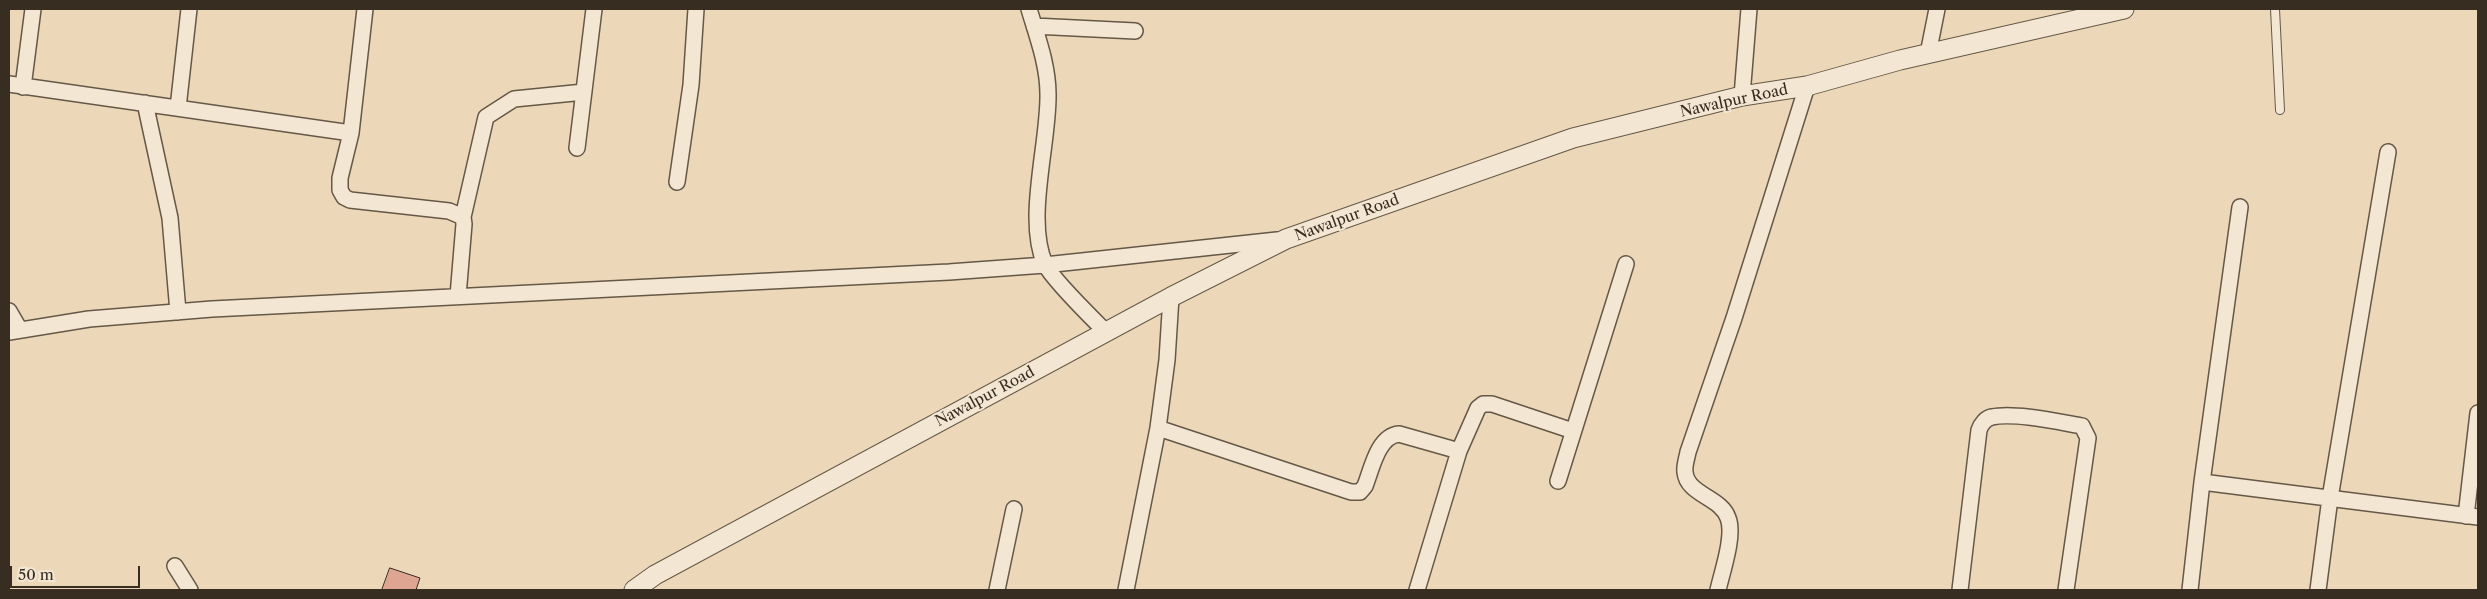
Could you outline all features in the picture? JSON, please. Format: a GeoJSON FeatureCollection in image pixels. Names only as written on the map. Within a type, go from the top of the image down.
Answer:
{"type":"FeatureCollection","features":[{"type":"Feature","properties":{"kind":"street"},"geometry":{"type":"LineString","coordinates":[[33,9],[16,86],[351,133]]}},
{"type":"Feature","properties":{"kind":"street"},"geometry":{"type":"LineString","coordinates":[[178,108],[190,9]]}},
{"type":"Feature","properties":{"kind":"street"},"geometry":{"type":"LineString","coordinates":[[365,9],[351,133],[340,178],[340,190],[344,197],[350,200],[449,211],[463,217]]}},
{"type":"Feature","properties":{"kind":"street"},"geometry":{"type":"LineString","coordinates":[[577,148],[594,9]]}},
{"type":"Feature","properties":{"kind":"street"},"geometry":{"type":"LineString","coordinates":[[678,182],[691,85],[696,9]]}},
{"type":"Feature","properties":{"kind":"street"},"geometry":{"type":"LineString","coordinates":[[1029,9],[1046,72],[1048,94],[1038,225],[1045,265],[1106,332]]}},
{"type":"Feature","properties":{"kind":"street"},"geometry":{"type":"LineString","coordinates":[[1742,96],[1749,9]]}},
{"type":"Feature","properties":{"kind":"street"},"geometry":{"type":"LineString","coordinates":[[1928,54],[1937,9]]}},
{"type":"Feature","properties":{"kind":"street","name":"Nawalpur Road"},"geometry":{"type":"LineString","coordinates":[[634,590],[655,575],[1106,332],[1286,239],[1573,138],[1742,96],[1807,86],[1928,54],[2124,9]]}},
{"type":"Feature","properties":{"kind":"street"},"geometry":{"type":"LineString","coordinates":[[1034,26],[1135,31]]}},
{"type":"Feature","properties":{"kind":"street"},"geometry":{"type":"LineString","coordinates":[[1718,590],[1731,530],[1728,518],[1721,505],[1691,486],[1684,472],[1688,452],[1734,318],[1807,86]]}},
{"type":"Feature","properties":{"kind":"street"},"geometry":{"type":"LineString","coordinates":[[458,296],[463,217],[486,117],[514,99],[584,92]]}},
{"type":"Feature","properties":{"kind":"street"},"geometry":{"type":"LineString","coordinates":[[146,104],[170,218],[178,312]]}},
{"type":"Feature","properties":{"kind":"street"},"geometry":{"type":"LineString","coordinates":[[2318,590],[2330,498],[2388,152]]}},
{"type":"Feature","properties":{"kind":"street"},"geometry":{"type":"LineString","coordinates":[[2190,590],[2202,482],[2240,207]]}},
{"type":"Feature","properties":{"kind":"street"},"geometry":{"type":"LineString","coordinates":[[9,311],[15,331],[90,319],[178,312],[949,272],[1045,265],[1286,239]]}},
{"type":"Feature","properties":{"kind":"street"},"geometry":{"type":"LineString","coordinates":[[1558,481],[1626,264]]}},
{"type":"Feature","properties":{"kind":"street"},"geometry":{"type":"LineString","coordinates":[[1126,590],[1158,428],[1167,360],[1171,298]]}},
{"type":"Feature","properties":{"kind":"street"},"geometry":{"type":"LineString","coordinates":[[1417,590],[1459,451],[1478,408],[1483,404],[1492,404],[1573,430]]}},
{"type":"Feature","properties":{"kind":"street"},"geometry":{"type":"LineString","coordinates":[[2202,482],[2472,516],[2478,413]]}},
{"type":"Feature","properties":{"kind":"street"},"geometry":{"type":"LineString","coordinates":[[1960,590],[1978,430],[1981,424],[1991,417],[2012,416],[2082,426],[2088,438],[2066,590]]}},
{"type":"Feature","properties":{"kind":"street"},"geometry":{"type":"LineString","coordinates":[[1158,428],[1351,492],[1360,492],[1384,440],[1391,434],[1399,434],[1459,451]]}},
{"type":"Feature","properties":{"kind":"street"},"geometry":{"type":"LineString","coordinates":[[997,590],[1014,509]]}},
{"type":"Feature","properties":{"kind":"street"},"geometry":{"type":"LineString","coordinates":[[175,566],[190,590]]}},
{"type":"Feature","properties":{"kind":"lane"},"geometry":{"type":"LineString","coordinates":[[2275,9],[2280,110]]}},
{"type":"Feature","properties":{"kind":"building"},"geometry":{"type":"Polygon","coordinates":[[[390,568],[420,578],[416,590],[382,590],[390,568]]]}}]}
